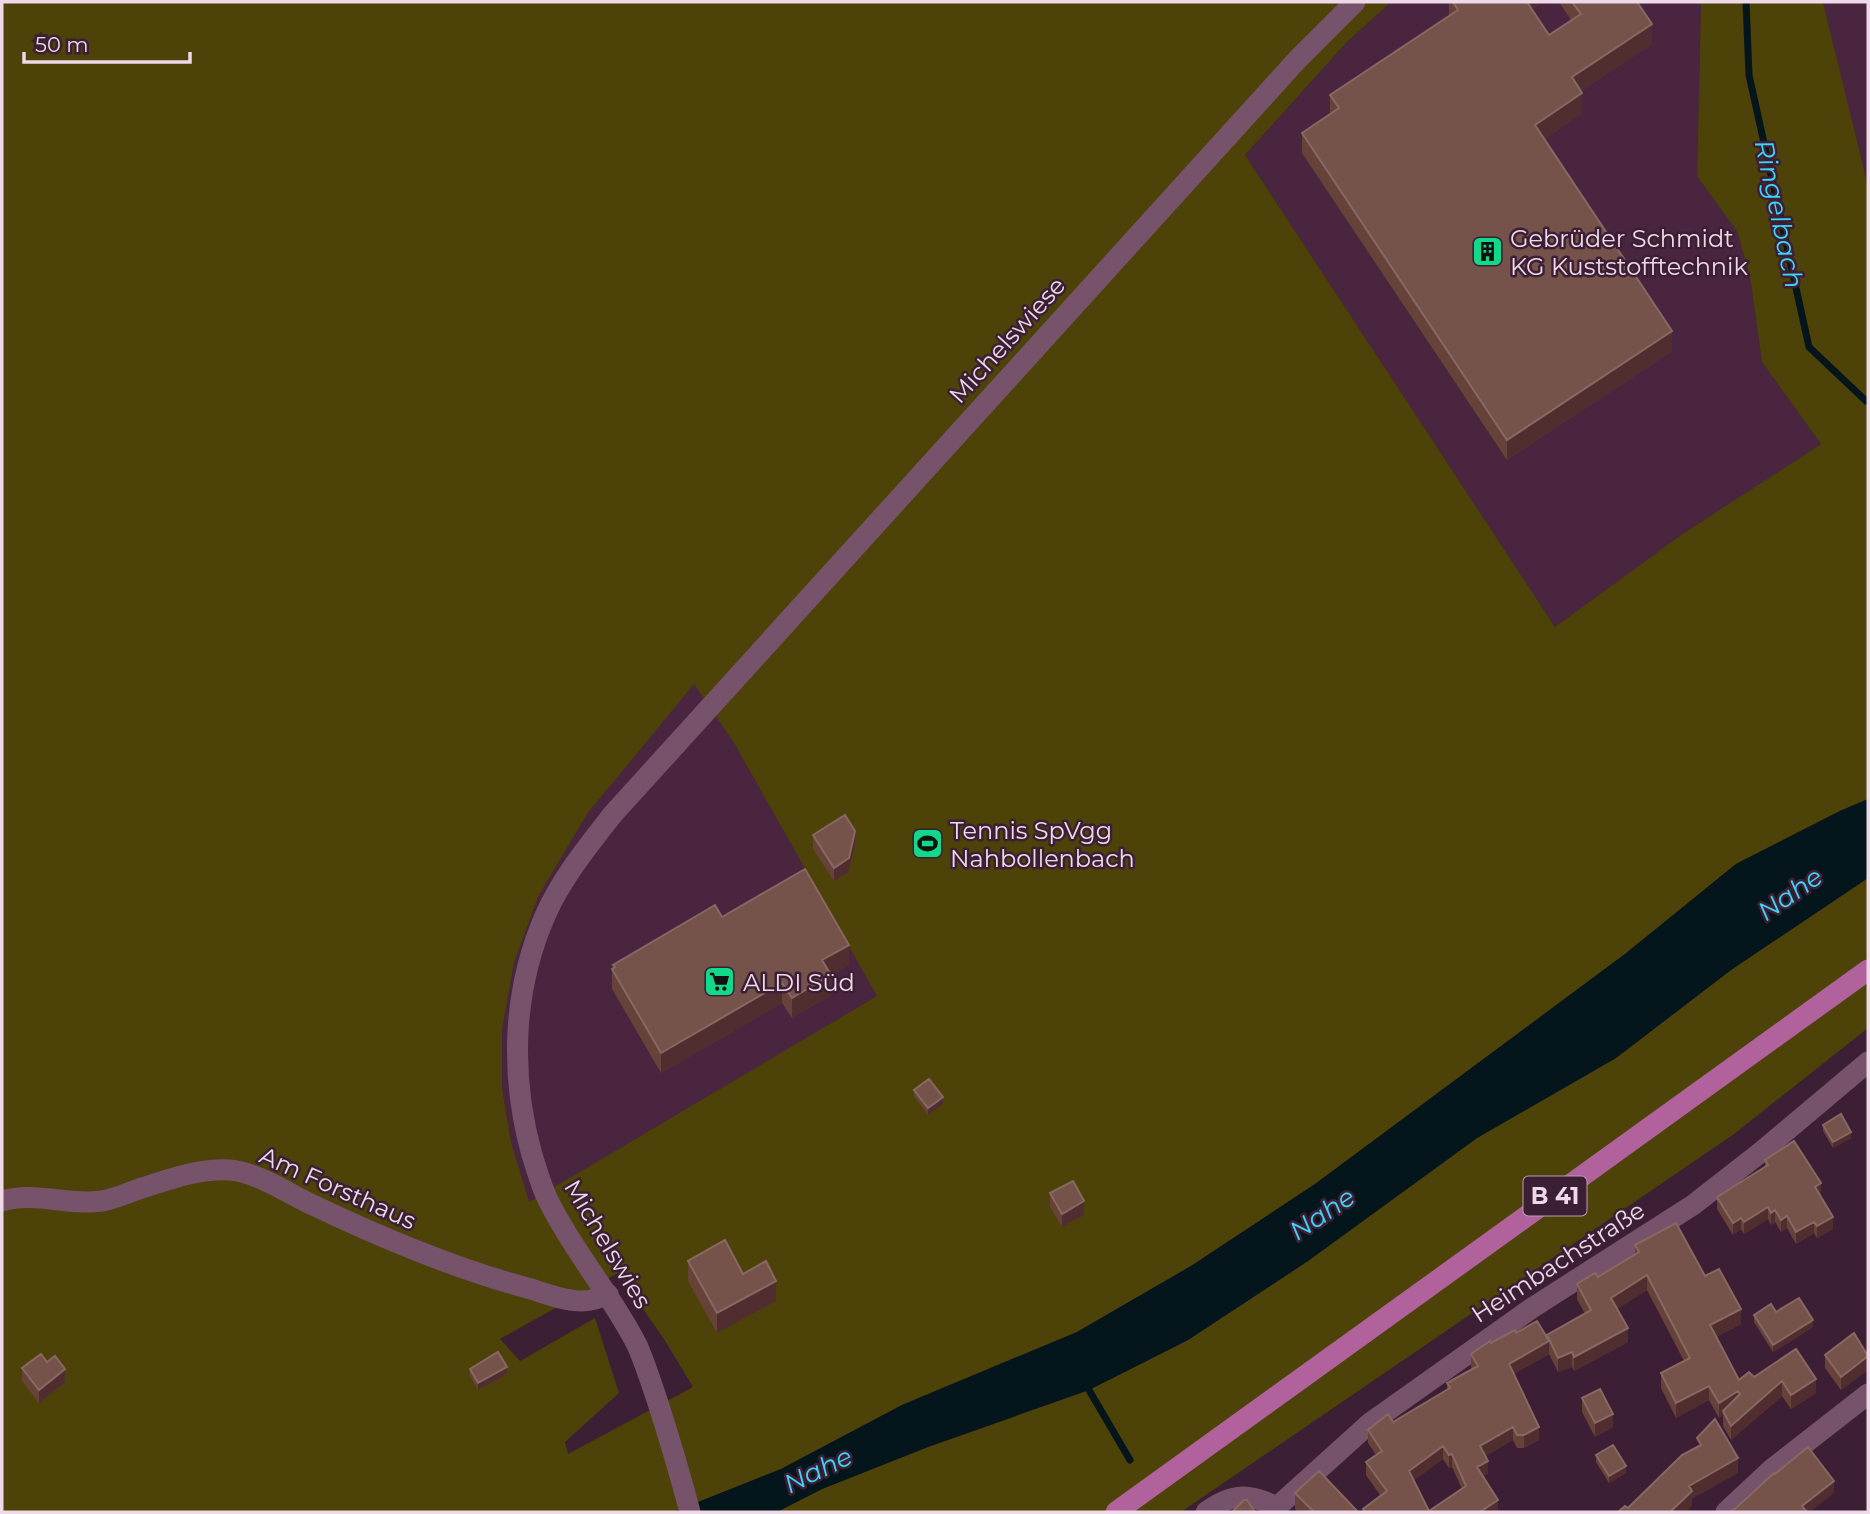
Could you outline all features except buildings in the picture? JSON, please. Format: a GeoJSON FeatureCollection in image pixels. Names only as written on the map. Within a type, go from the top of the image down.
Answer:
{"type":"FeatureCollection","features":[{"type":"Feature","properties":{"kind":"main road","name":"B 41"},"geometry":{"type":"LineString","coordinates":[[1116,1512],[1868,970]]}},
{"type":"Feature","properties":{"kind":"street","name":"Michelswiese"},"geometry":{"type":"LineString","coordinates":[[701,716],[1297,60],[1355,2]]}},
{"type":"Feature","properties":{"kind":"street","name":"Michelswies"},"geometry":{"type":"LineString","coordinates":[[690,1512],[671,1443],[638,1348],[608,1294],[547,1199],[524,1127],[518,1083],[517,1037],[521,996],[530,957],[546,915],[575,864],[612,814],[701,716]]}},
{"type":"Feature","properties":{"kind":"street","name":"Heimbachstraße"},"geometry":{"type":"LineString","coordinates":[[1206,1512],[1219,1503],[1246,1496],[1259,1498],[1278,1510],[1370,1423],[1532,1308],[1693,1205],[1868,1062]]}},
{"type":"Feature","properties":{"kind":"street","name":"Am Forsthaus"},"geometry":{"type":"LineString","coordinates":[[2,1201],[24,1196],[102,1201],[180,1176],[231,1170],[252,1176],[326,1212],[464,1270],[571,1300],[593,1300],[608,1294]]}},
{"type":"Feature","properties":{"kind":"street"},"geometry":{"type":"LineString","coordinates":[[1726,1512],[1773,1469],[1868,1394]]}},
{"type":"Feature","properties":{"kind":"shaded area"},"geometry":{"type":"Polygon","coordinates":[[[2,2],[1391,2],[1347,42],[1245,155],[1555,627],[1681,535],[1821,444],[1762,362],[1750,277],[1737,231],[1697,176],[1701,2],[1823,2],[1868,183],[1868,799],[1736,864],[1625,954],[1315,1184],[1191,1266],[1077,1332],[902,1405],[781,1469],[673,1512],[2,1512],[2,2]],[[694,684],[587,814],[538,897],[514,963],[502,1030],[502,1088],[511,1142],[529,1202],[877,996],[734,743],[694,684]],[[618,1273],[500,1339],[520,1361],[595,1318],[619,1393],[565,1442],[568,1454],[693,1387],[664,1339],[618,1273]]]}},
{"type":"Feature","properties":{"kind":"shaded area"},"geometry":{"type":"Polygon","coordinates":[[[1391,2],[1701,2],[1697,176],[1737,231],[1750,277],[1762,362],[1821,444],[1681,535],[1555,627],[1245,155],[1347,42],[1391,2]]]}},
{"type":"Feature","properties":{"kind":"shaded area"},"geometry":{"type":"Polygon","coordinates":[[[1823,2],[1868,2],[1868,183],[1867,182],[1823,2]]]}},
{"type":"Feature","properties":{"kind":"shaded area"},"geometry":{"type":"Polygon","coordinates":[[[694,683],[734,743],[878,996],[528,1203],[511,1142],[502,1088],[502,1030],[514,963],[538,897],[587,814],[694,683]]]}},
{"type":"Feature","properties":{"kind":"shaded area"},"geometry":{"type":"Polygon","coordinates":[[[1868,878],[1868,1028],[1734,1134],[1181,1512],[777,1512],[822,1489],[928,1447],[1089,1390],[1188,1340],[1308,1261],[1477,1138],[1616,1058],[1731,970],[1868,878]]]}},
{"type":"Feature","properties":{"kind":"water","name":"Nahe"},"geometry":{"type":"Polygon","coordinates":[[[1868,799],[1868,878],[1731,970],[1616,1058],[1477,1138],[1308,1261],[1188,1340],[1089,1390],[928,1447],[822,1489],[777,1512],[673,1512],[781,1469],[902,1405],[1077,1332],[1191,1266],[1315,1184],[1625,954],[1736,864],[1868,799]]]}},
{"type":"Feature","properties":{"kind":"waterway","name":"Ringelbach"},"geometry":{"type":"LineString","coordinates":[[1746,2],[1749,75],[1809,347],[1866,401]]}},
{"type":"Feature","properties":{"kind":"waterway"},"geometry":{"type":"LineString","coordinates":[[1089,1390],[1130,1460]]}},
{"type":"Feature","properties":{"kind":"place","name":"Gebrüder Schmidt KG Kuststofftechnik"},"geometry":{"type":"Point","coordinates":[1487,252]}},
{"type":"Feature","properties":{"kind":"place","name":"Tennis SpVgg Nahbollenbach"},"geometry":{"type":"Point","coordinates":[927,844]}},
{"type":"Feature","properties":{"kind":"place","name":"ALDI Süd"},"geometry":{"type":"Point","coordinates":[720,982]}}]}
